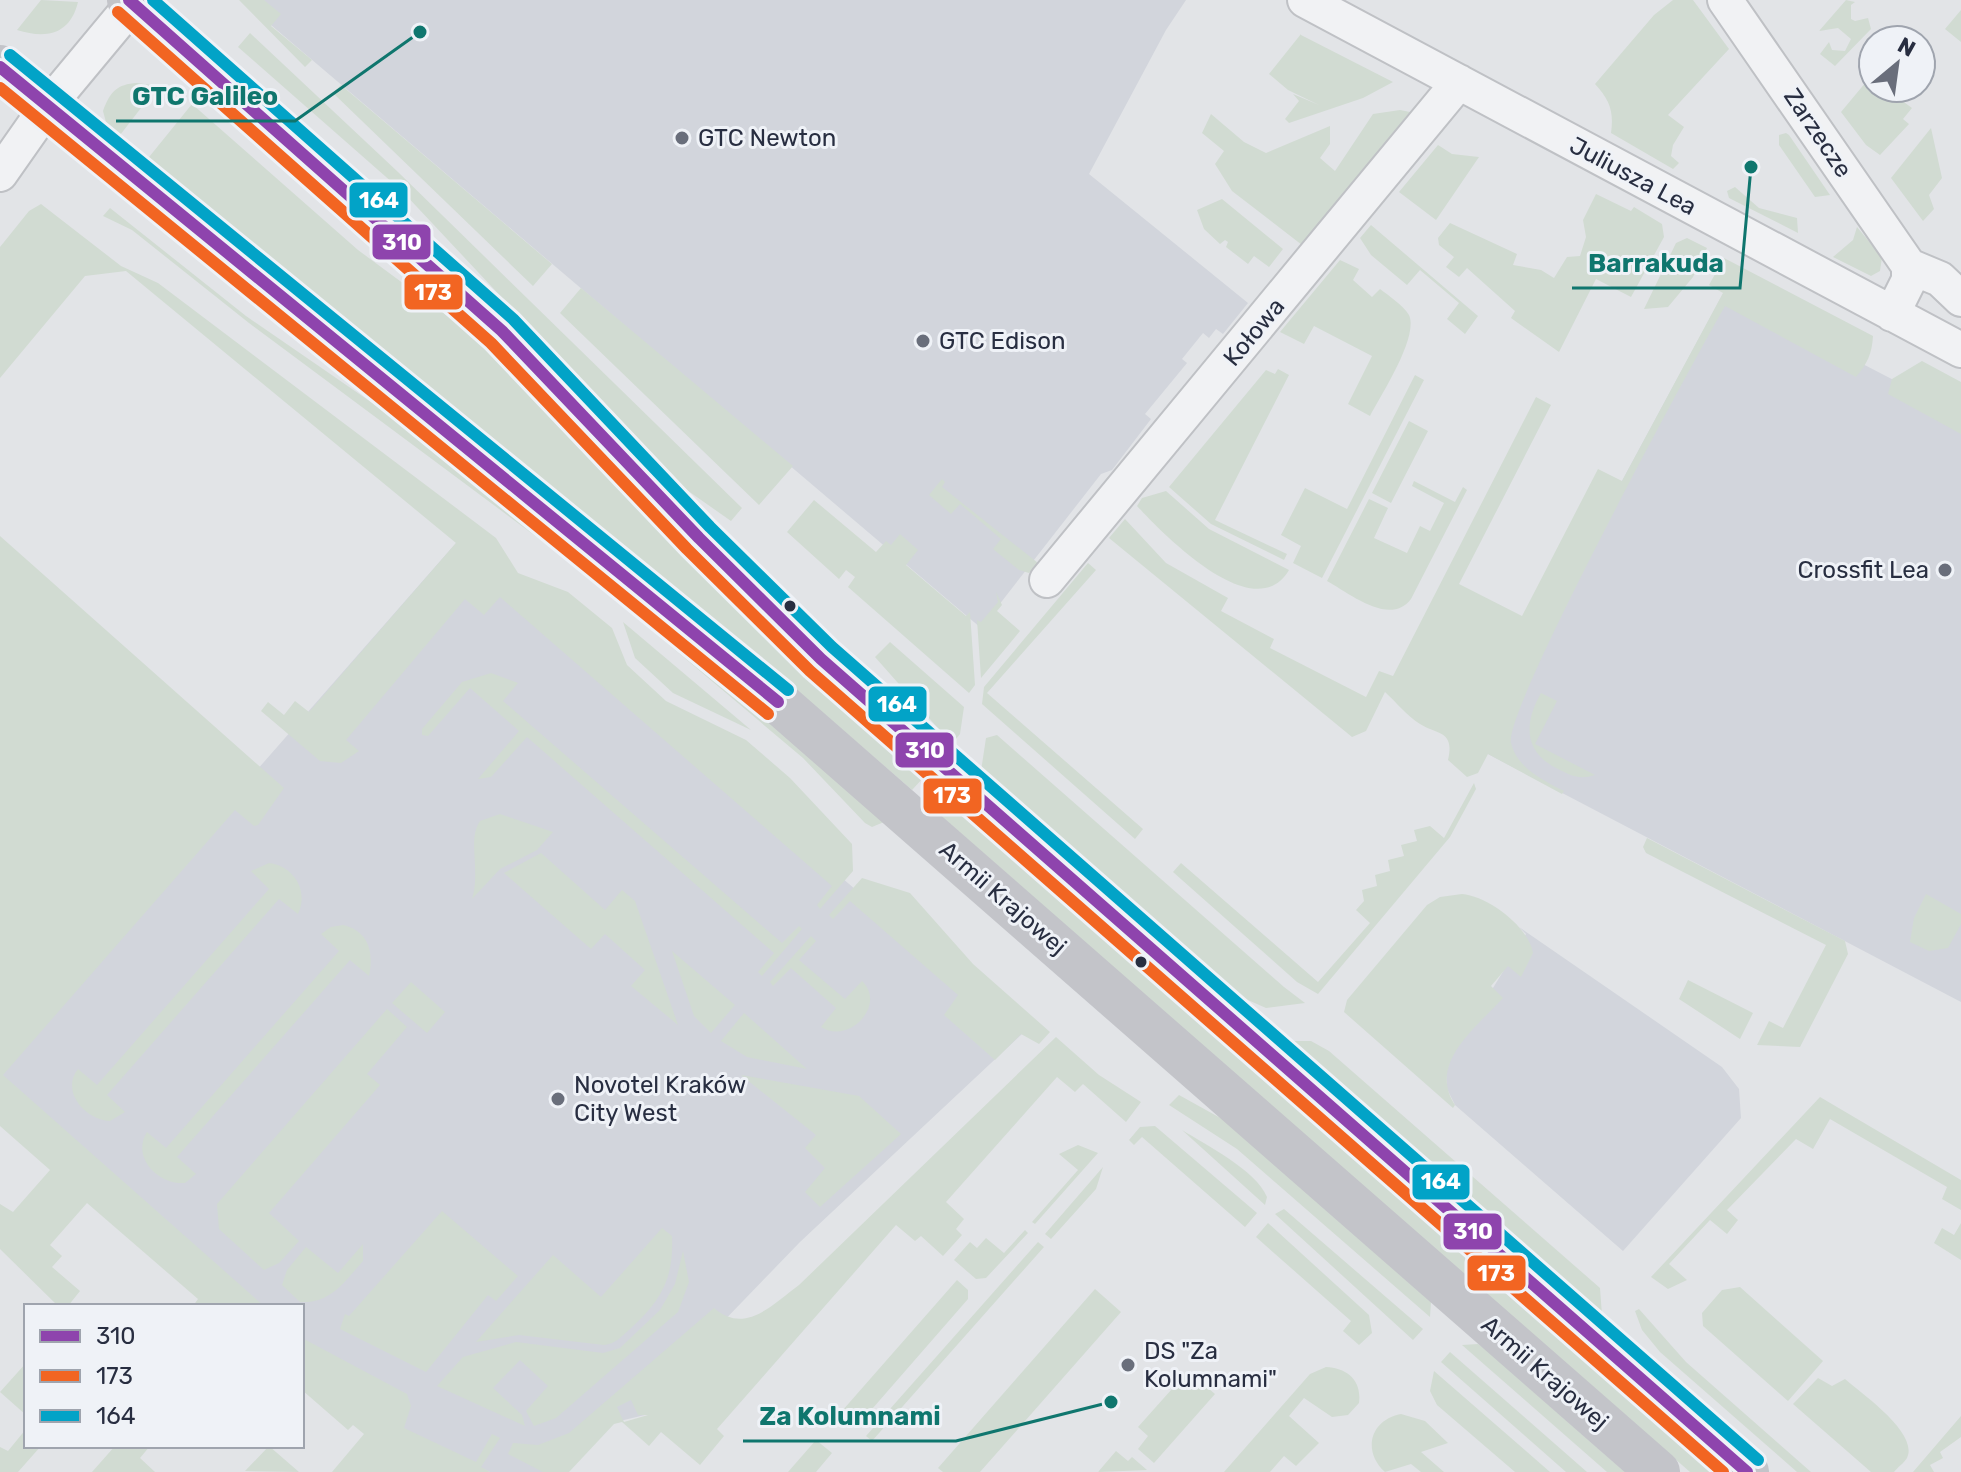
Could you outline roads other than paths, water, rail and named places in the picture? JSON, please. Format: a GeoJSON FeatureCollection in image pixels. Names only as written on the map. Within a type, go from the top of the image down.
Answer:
{"type":"FeatureCollection","features":[{"type":"Feature","properties":{"kind":"main road"},"geometry":{"type":"LineString","coordinates":[[133,1],[502,331],[699,538],[821,659],[1747,1472]]}},
{"type":"Feature","properties":{"kind":"main road","name":"Armii Krajowej"},"geometry":{"type":"LineString","coordinates":[[0,67],[730,660],[1658,1472]]}},
{"type":"Feature","properties":{"kind":"street","name":"Juliusza Lea"},"geometry":{"type":"LineString","coordinates":[[1305,0],[1961,350]]}},
{"type":"Feature","properties":{"kind":"street","name":"Zarzecze"},"geometry":{"type":"LineString","coordinates":[[1725,0],[1909,266],[1940,279],[1961,299]]}},
{"type":"Feature","properties":{"kind":"street"},"geometry":{"type":"LineString","coordinates":[[0,174],[47,107],[133,1]]}},
{"type":"Feature","properties":{"kind":"street","name":"Kołowa"},"geometry":{"type":"LineString","coordinates":[[1047,580],[1459,82]]}},
{"type":"Feature","properties":{"kind":"street"},"geometry":{"type":"LineString","coordinates":[[1892,314],[1909,280],[1909,266]]}},
{"type":"Feature","properties":{"kind":"place","name":"GTC Galileo"},"geometry":{"type":"Point","coordinates":[420,32]}},
{"type":"Feature","properties":{"kind":"place","name":"GTC Newton"},"geometry":{"type":"Point","coordinates":[682,138]}},
{"type":"Feature","properties":{"kind":"place","name":"Barrakuda"},"geometry":{"type":"Point","coordinates":[1751,167]}},
{"type":"Feature","properties":{"kind":"place","name":"GTC Edison"},"geometry":{"type":"Point","coordinates":[923,341]}},
{"type":"Feature","properties":{"kind":"place","name":"Crossfit Lea"},"geometry":{"type":"Point","coordinates":[1945,570]}},
{"type":"Feature","properties":{"kind":"place","name":"Novotel Kraków City West"},"geometry":{"type":"Point","coordinates":[558,1099]}},
{"type":"Feature","properties":{"kind":"place","name":"DS \"Za Kolumnami\""},"geometry":{"type":"Point","coordinates":[1128,1365]}},
{"type":"Feature","properties":{"kind":"place","name":"Za Kolumnami"},"geometry":{"type":"Point","coordinates":[1111,1402]}}]}
